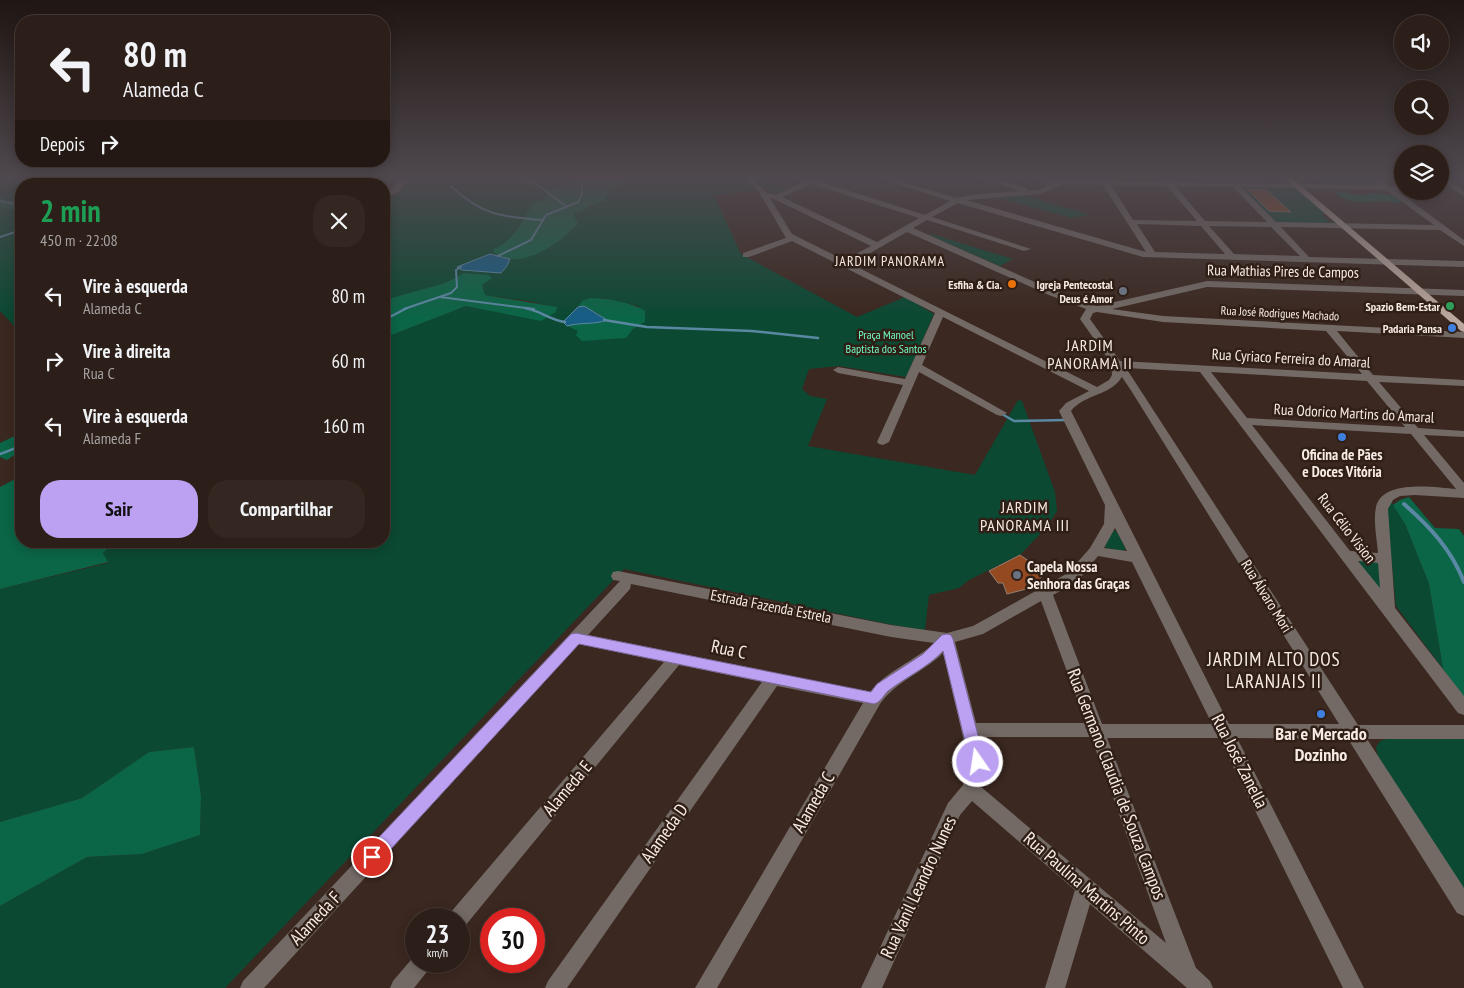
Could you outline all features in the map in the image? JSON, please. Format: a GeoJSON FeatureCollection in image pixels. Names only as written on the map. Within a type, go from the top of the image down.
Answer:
{"type":"FeatureCollection","features":[{"type":"Feature","properties":{"kind":"main road"},"geometry":{"type":"LineString","coordinates":[[1344,226],[1464,329]]}},
{"type":"Feature","properties":{"kind":"street"},"geometry":{"type":"LineString","coordinates":[[781,225],[785,232],[793,238],[1096,391]]}},
{"type":"Feature","properties":{"kind":"street"},"geometry":{"type":"LineString","coordinates":[[835,225],[876,245]]}},
{"type":"Feature","properties":{"kind":"street"},"geometry":{"type":"LineString","coordinates":[[844,264],[912,225]]}},
{"type":"Feature","properties":{"kind":"street"},"geometry":{"type":"LineString","coordinates":[[949,225],[1027,249]]}},
{"type":"Feature","properties":{"kind":"street"},"geometry":{"type":"LineString","coordinates":[[1044,225],[1141,253],[1464,264]]}},
{"type":"Feature","properties":{"kind":"street"},"geometry":{"type":"LineString","coordinates":[[1134,225],[1152,254]]}},
{"type":"Feature","properties":{"kind":"street"},"geometry":{"type":"LineString","coordinates":[[1203,225],[1231,256]]}},
{"type":"Feature","properties":{"kind":"street"},"geometry":{"type":"LineString","coordinates":[[1273,225],[1307,259]]}},
{"type":"Feature","properties":{"kind":"street"},"geometry":{"type":"LineString","coordinates":[[1281,225],[1443,228]]}},
{"type":"Feature","properties":{"kind":"street"},"geometry":{"type":"LineString","coordinates":[[1439,225],[1464,244]]}},
{"type":"Feature","properties":{"kind":"street","name":"Rua José Rodrigues Machado"},"geometry":{"type":"LineString","coordinates":[[906,228],[1036,286],[1095,309],[1141,316],[1464,335]]}},
{"type":"Feature","properties":{"kind":"street"},"geometry":{"type":"LineString","coordinates":[[746,255],[793,238]]}},
{"type":"Feature","properties":{"kind":"street","name":"Rua Mathias Pires de Campos"},"geometry":{"type":"LineString","coordinates":[[1095,309],[1207,284],[1464,293]]}},
{"type":"Feature","properties":{"kind":"street"},"geometry":{"type":"LineString","coordinates":[[971,789],[978,762],[947,639],[984,628],[1010,610],[1045,593],[1075,574],[1095,551],[1110,524],[1111,507],[1064,411],[1070,404],[1107,386],[1118,377],[1116,364],[1085,319],[1086,314],[1095,309]]}},
{"type":"Feature","properties":{"kind":"street"},"geometry":{"type":"LineString","coordinates":[[883,442],[940,312]]}},
{"type":"Feature","properties":{"kind":"street"},"geometry":{"type":"LineString","coordinates":[[1329,328],[1464,493]]}},
{"type":"Feature","properties":{"kind":"street","name":"Rua Cyriaco Ferreira do Amaral"},"geometry":{"type":"LineString","coordinates":[[1116,364],[1464,383]]}},
{"type":"Feature","properties":{"kind":"street","name":"Rua Álvaro Mori"},"geometry":{"type":"LineString","coordinates":[[1116,364],[1124,371],[1464,906]]}},
{"type":"Feature","properties":{"kind":"street"},"geometry":{"type":"LineString","coordinates":[[916,366],[1001,414]]}},
{"type":"Feature","properties":{"kind":"street","name":"Rua Célio Vision"},"geometry":{"type":"LineString","coordinates":[[1203,368],[1464,708]]}},
{"type":"Feature","properties":{"kind":"street"},"geometry":{"type":"LineString","coordinates":[[838,370],[909,382]]}},
{"type":"Feature","properties":{"kind":"street"},"geometry":{"type":"LineString","coordinates":[[1107,386],[1121,386],[1137,392]]}},
{"type":"Feature","properties":{"kind":"street","name":"Rua Odorico Martins do Amaral"},"geometry":{"type":"LineString","coordinates":[[1243,421],[1464,434]]}},
{"type":"Feature","properties":{"kind":"street"},"geometry":{"type":"LineString","coordinates":[[1388,608],[1382,509],[1389,496],[1410,492],[1464,493]]}},
{"type":"Feature","properties":{"kind":"street","name":"Rua José Zanella"},"geometry":{"type":"LineString","coordinates":[[1111,507],[1139,558],[1354,988]]}},
{"type":"Feature","properties":{"kind":"street"},"geometry":{"type":"LineString","coordinates":[[1095,551],[1139,558]]}},
{"type":"Feature","properties":{"kind":"street"},"geometry":{"type":"LineString","coordinates":[[1348,555],[1386,558]]}},
{"type":"Feature","properties":{"kind":"street","name":"Estrada Fazenda Estrela"},"geometry":{"type":"LineString","coordinates":[[621,580],[947,639]]}},
{"type":"Feature","properties":{"kind":"street","name":"Alameda F"},"geometry":{"type":"LineString","coordinates":[[250,988],[576,638],[621,580]]}},
{"type":"Feature","properties":{"kind":"street","name":"Rua Germano Claudia de Souza Campos"},"geometry":{"type":"LineString","coordinates":[[1045,593],[1188,975]]}},
{"type":"Feature","properties":{"kind":"street","name":"Rua C"},"geometry":{"type":"LineString","coordinates":[[576,638],[874,698]]}},
{"type":"Feature","properties":{"kind":"street","name":"Alameda C"},"geometry":{"type":"LineString","coordinates":[[705,988],[874,698],[882,688],[928,658],[947,639]]}},
{"type":"Feature","properties":{"kind":"street","name":"Alameda E"},"geometry":{"type":"LineString","coordinates":[[467,908],[676,658]]}},
{"type":"Feature","properties":{"kind":"street","name":"Alameda D"},"geometry":{"type":"LineString","coordinates":[[554,988],[774,678]]}},
{"type":"Feature","properties":{"kind":"street"},"geometry":{"type":"LineString","coordinates":[[970,730],[1464,732]]}},
{"type":"Feature","properties":{"kind":"street","name":"Rua Paulina Martins Pinto"},"geometry":{"type":"LineString","coordinates":[[971,789],[1203,988]]}},
{"type":"Feature","properties":{"kind":"street","name":"Rua Vanil Leandro Nunes"},"geometry":{"type":"LineString","coordinates":[[871,988],[954,809],[971,789]]}},
{"type":"Feature","properties":{"kind":"street"},"geometry":{"type":"LineString","coordinates":[[1055,988],[1086,886]]}},
{"type":"Feature","properties":{"kind":"street"},"geometry":{"type":"LineString","coordinates":[[400,988],[413,973]]}},
{"type":"Feature","properties":{"kind":"green space"},"geometry":{"type":"Polygon","coordinates":[[[0,225],[15,225],[12,228],[15,227],[15,327],[0,311],[0,225]]]}},
{"type":"Feature","properties":{"kind":"green space","name":"Praça Manoel Baptista dos Santos"},"geometry":{"type":"Polygon","coordinates":[[[390,225],[520,225],[507,240],[494,250],[549,225],[728,225],[741,254],[857,317],[905,297],[934,314],[906,377],[839,366],[809,369],[802,389],[810,396],[827,399],[808,446],[975,475],[1018,400],[1022,401],[1055,492],[1057,511],[1046,528],[1021,554],[969,580],[959,588],[929,595],[925,630],[624,569],[225,988],[0,988],[0,906],[87,857],[142,854],[200,835],[201,796],[194,747],[149,752],[82,798],[0,822],[0,589],[108,563],[103,553],[108,548],[390,548],[390,336],[466,306],[481,308],[557,308],[529,301],[485,295],[482,285],[491,278],[489,275],[464,273],[445,283],[390,298],[390,225]],[[602,298],[584,306],[590,308],[600,322],[568,327],[608,338],[625,338],[633,329],[645,322],[638,306],[602,298]]]}},
{"type":"Feature","properties":{"kind":"green space"},"geometry":{"type":"Polygon","coordinates":[[[521,225],[576,225],[557,242],[532,256],[512,259],[495,254],[493,250],[512,236],[521,225]]]}},
{"type":"Feature","properties":{"kind":"green space"},"geometry":{"type":"Polygon","coordinates":[[[931,234],[1013,259],[1000,266],[929,235],[931,234]]]}},
{"type":"Feature","properties":{"kind":"green space"},"geometry":{"type":"Polygon","coordinates":[[[464,273],[489,275],[492,278],[482,285],[485,295],[557,307],[556,312],[541,321],[466,306],[390,336],[390,298],[445,283],[464,273]]]}},
{"type":"Feature","properties":{"kind":"green space"},"geometry":{"type":"Polygon","coordinates":[[[590,298],[619,301],[633,305],[645,311],[645,322],[633,329],[626,338],[582,341],[576,335],[578,331],[567,326],[600,322],[600,315],[584,306],[578,307],[582,301],[590,298]]]}},
{"type":"Feature","properties":{"kind":"green space"},"geometry":{"type":"Polygon","coordinates":[[[15,436],[15,455],[7,460],[0,457],[0,443],[15,436]]]}},
{"type":"Feature","properties":{"kind":"green space"},"geometry":{"type":"Polygon","coordinates":[[[15,479],[15,548],[108,548],[103,553],[108,562],[0,589],[0,487],[15,479]]]}},
{"type":"Feature","properties":{"kind":"green space"},"geometry":{"type":"Polygon","coordinates":[[[1409,497],[1435,528],[1459,529],[1464,536],[1464,697],[1443,669],[1429,584],[1405,524],[1393,505],[1409,497]]]}},
{"type":"Feature","properties":{"kind":"green space"},"geometry":{"type":"Polygon","coordinates":[[[1391,501],[1405,524],[1429,584],[1443,669],[1396,606],[1387,512],[1391,501]]]}},
{"type":"Feature","properties":{"kind":"green space"},"geometry":{"type":"Polygon","coordinates":[[[1114,530],[1118,533],[1125,548],[1124,551],[1106,548],[1105,545],[1114,530]]]}},
{"type":"Feature","properties":{"kind":"green space"},"geometry":{"type":"Polygon","coordinates":[[[1359,561],[1379,563],[1382,590],[1379,589],[1360,564],[1359,561]]]}},
{"type":"Feature","properties":{"kind":"green space"},"geometry":{"type":"Polygon","coordinates":[[[1464,738],[1464,890],[1378,757],[1376,747],[1380,741],[1387,739],[1464,738]]]}},
{"type":"Feature","properties":{"kind":"green space"},"geometry":{"type":"Polygon","coordinates":[[[194,747],[201,796],[200,835],[142,854],[87,857],[0,906],[0,822],[82,798],[149,752],[194,747]]]}},
{"type":"Feature","properties":{"kind":"water"},"geometry":{"type":"Polygon","coordinates":[[[490,254],[510,259],[501,273],[462,270],[457,267],[490,254]]]}},
{"type":"Feature","properties":{"kind":"water"},"geometry":{"type":"Polygon","coordinates":[[[584,306],[607,320],[567,326],[563,322],[578,307],[584,306]]]}},
{"type":"Feature","properties":{"kind":"building","name":"Capela Nossa Senhora das Graças"},"geometry":{"type":"Polygon","coordinates":[[[1020,555],[1033,564],[1031,568],[1044,573],[1039,581],[1030,588],[1007,594],[1003,583],[998,583],[989,571],[1020,555]]]}},
{"type":"Feature","properties":{"kind":"waterway"},"geometry":{"type":"LineString","coordinates":[[498,256],[531,240],[540,225]]}},
{"type":"Feature","properties":{"kind":"waterway"},"geometry":{"type":"LineString","coordinates":[[0,237],[15,232]]}},
{"type":"Feature","properties":{"kind":"waterway"},"geometry":{"type":"LineString","coordinates":[[404,309],[451,293],[457,287],[456,270],[461,267]]}},
{"type":"Feature","properties":{"kind":"waterway"},"geometry":{"type":"LineString","coordinates":[[440,297],[534,309]]}},
{"type":"Feature","properties":{"kind":"waterway"},"geometry":{"type":"LineString","coordinates":[[390,317],[407,308]]}},
{"type":"Feature","properties":{"kind":"waterway"},"geometry":{"type":"LineString","coordinates":[[525,308],[565,322]]}},
{"type":"Feature","properties":{"kind":"waterway"},"geometry":{"type":"LineString","coordinates":[[604,320],[647,327],[752,331],[818,338]]}},
{"type":"Feature","properties":{"kind":"waterway"},"geometry":{"type":"LineString","coordinates":[[1002,414],[1014,421],[1066,420]]}},
{"type":"Feature","properties":{"kind":"waterway"},"geometry":{"type":"LineString","coordinates":[[0,454],[15,448]]}},
{"type":"Feature","properties":{"kind":"waterway"},"geometry":{"type":"LineString","coordinates":[[1404,504],[1439,539],[1453,559],[1464,582]]}},
{"type":"Feature","properties":{"kind":"place","name":"Esfiha & Cia."},"geometry":{"type":"Point","coordinates":[1012,284]}},
{"type":"Feature","properties":{"kind":"place","name":"Igreja Pentecostal Deus é Amor"},"geometry":{"type":"Point","coordinates":[1123,291]}},
{"type":"Feature","properties":{"kind":"place","name":"Spazio Bem-Estar"},"geometry":{"type":"Point","coordinates":[1450,306]}},
{"type":"Feature","properties":{"kind":"place","name":"Padaria Pansa"},"geometry":{"type":"Point","coordinates":[1452,328]}},
{"type":"Feature","properties":{"kind":"place","name":"Oficina de Pães e Doces Vitória"},"geometry":{"type":"Point","coordinates":[1342,437]}},
{"type":"Feature","properties":{"kind":"place","name":"Capela Nossa Senhora das Graças"},"geometry":{"type":"Point","coordinates":[1017,575]}},
{"type":"Feature","properties":{"kind":"place","name":"Bar e Mercado Dozinho"},"geometry":{"type":"Point","coordinates":[1321,714]}},
{"type":"Feature","properties":{"kind":"district","name":"JARDIM PANORAMA"},"geometry":{"type":"Point","coordinates":[890,261]}},
{"type":"Feature","properties":{"kind":"district","name":"JARDIM PANORAMA II"},"geometry":{"type":"Point","coordinates":[1090,354]}},
{"type":"Feature","properties":{"kind":"district","name":"JARDIM PANORAMA III"},"geometry":{"type":"Point","coordinates":[1025,516]}},
{"type":"Feature","properties":{"kind":"district","name":"JARDIM ALTO DOS LARANJAIS II"},"geometry":{"type":"Point","coordinates":[1274,670]}},
{"type":"Feature","properties":{"kind":"route"},"geometry":{"type":"LineString","coordinates":[[372,857],[576,638],[874,698],[882,688],[928,658],[947,639],[978,762]]}}]}
